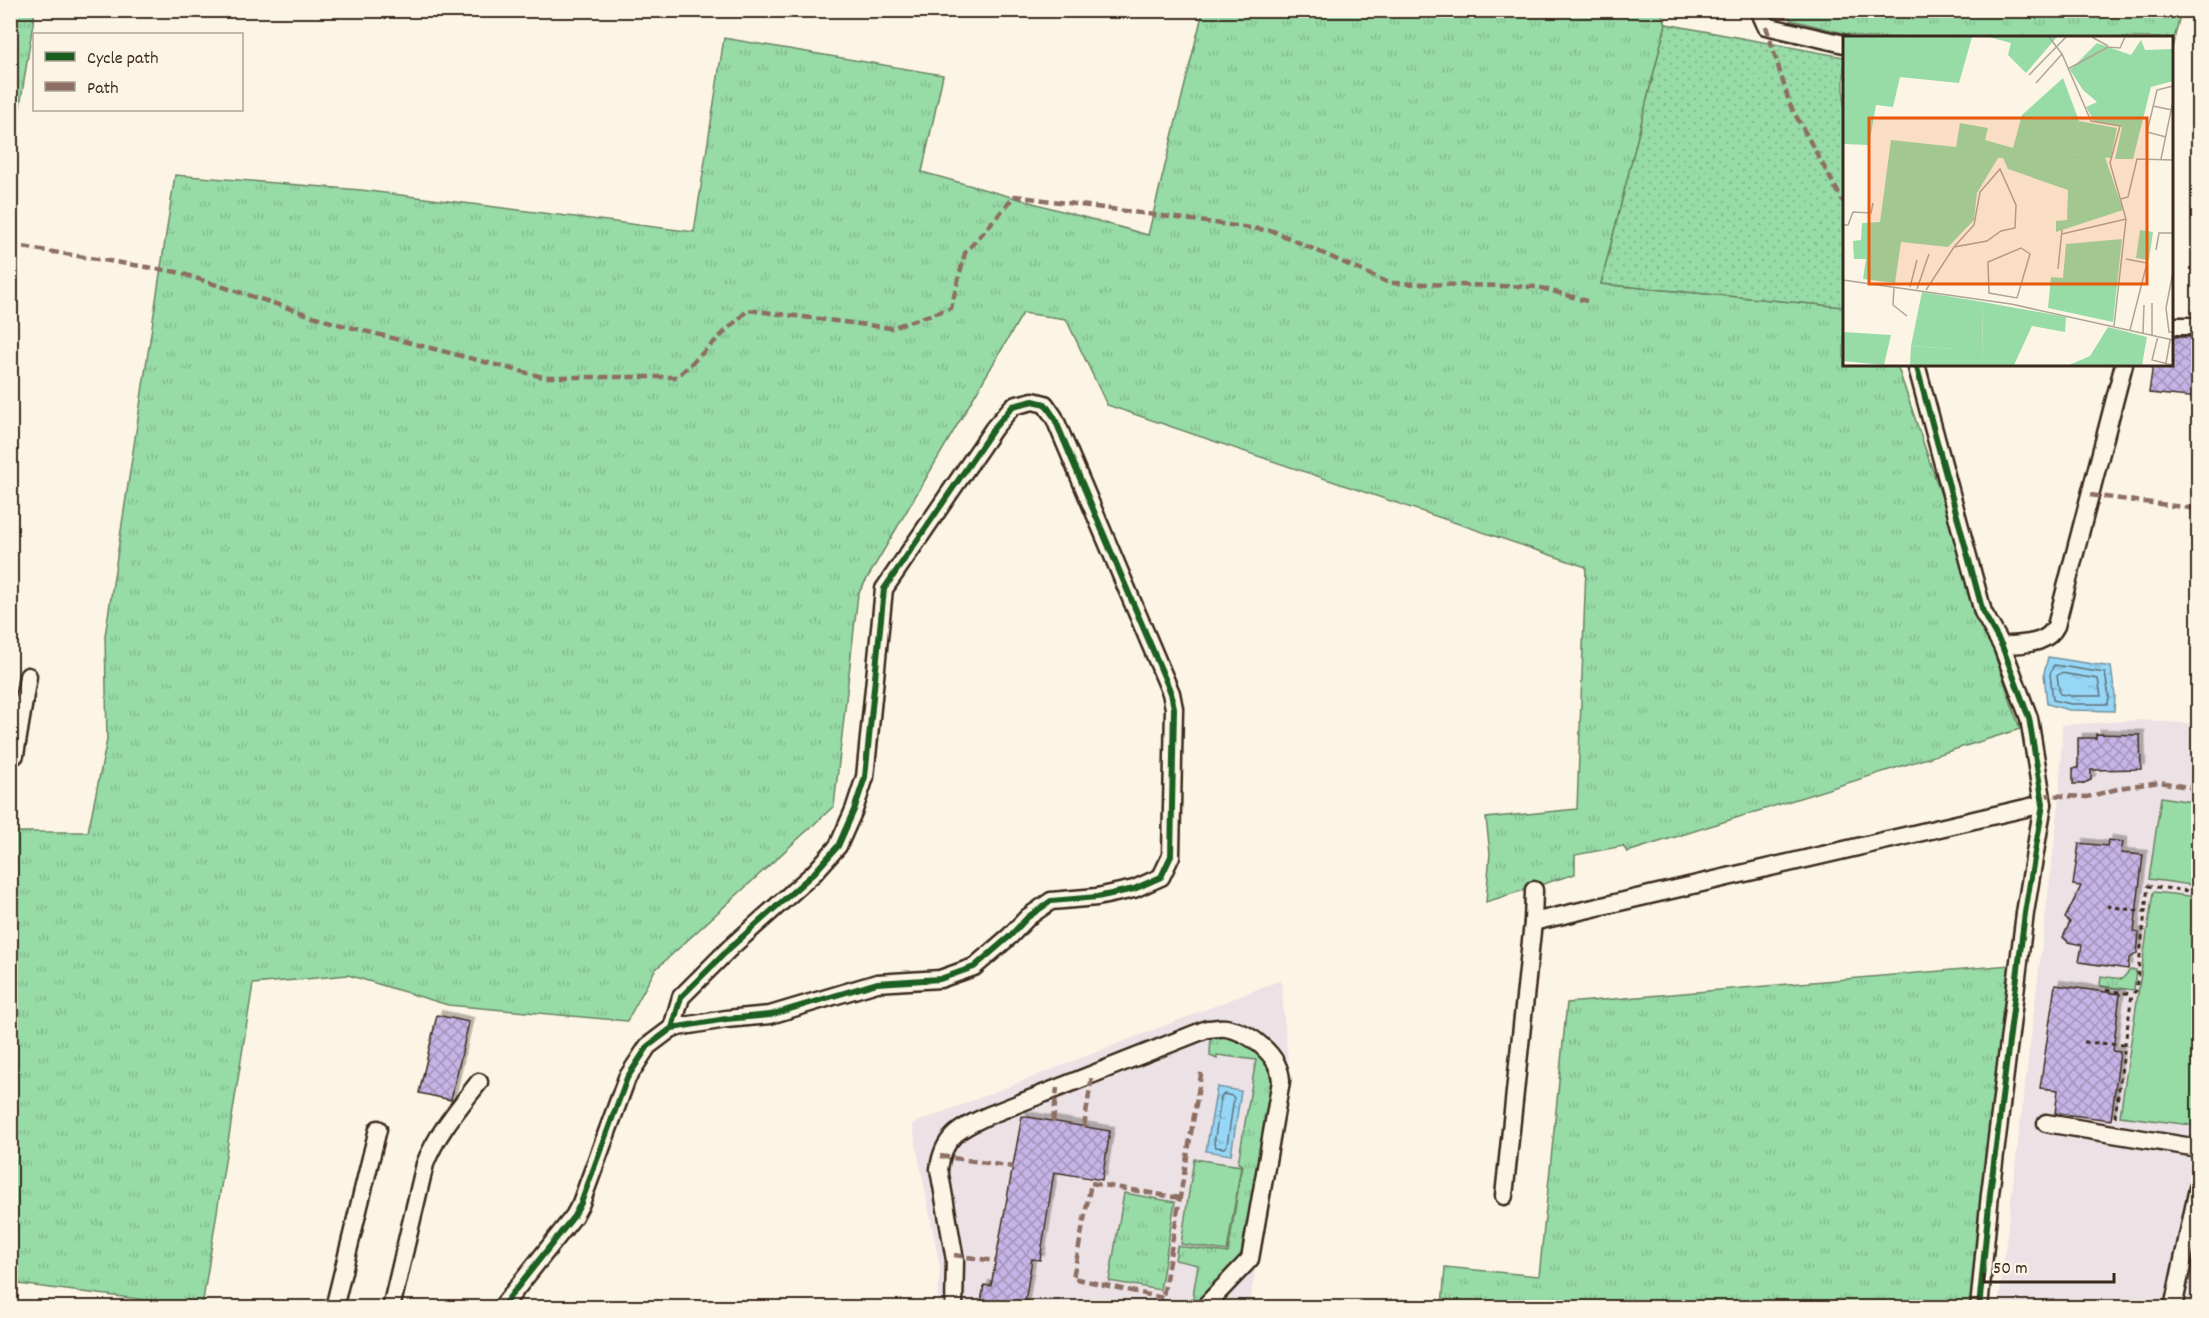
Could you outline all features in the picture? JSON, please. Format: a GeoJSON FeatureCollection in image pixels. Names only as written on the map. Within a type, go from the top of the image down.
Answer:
{"type":"FeatureCollection","features":[{"type":"Feature","properties":{"kind":"street"},"geometry":{"type":"LineString","coordinates":[[1759,10],[1766,26],[1843,45]]}},
{"type":"Feature","properties":{"kind":"street"},"geometry":{"type":"LineString","coordinates":[[2173,326],[2199,326]]}},
{"type":"Feature","properties":{"kind":"street"},"geometry":{"type":"LineString","coordinates":[[1917,366],[1983,612],[2002,646],[2029,718],[2043,804],[2024,925],[1990,1194],[1979,1308]]}},
{"type":"Feature","properties":{"kind":"street"},"geometry":{"type":"LineString","coordinates":[[2002,646],[2045,640],[2056,626],[2123,366]]}},
{"type":"Feature","properties":{"kind":"street"},"geometry":{"type":"LineString","coordinates":[[501,1308],[574,1216],[581,1203],[627,1078],[648,1046],[672,1028],[726,1019],[770,1015],[877,983],[940,979],[974,967],[1028,917],[1051,901],[1097,897],[1134,889],[1161,877],[1171,856],[1174,708],[1171,693],[1054,417],[1045,404],[1034,401],[1013,406],[994,428],[884,589],[865,777],[838,846],[814,873],[731,947],[681,997],[672,1028]]}},
{"type":"Feature","properties":{"kind":"street"},"geometry":{"type":"LineString","coordinates":[[10,754],[15,755],[28,676]]}},
{"type":"Feature","properties":{"kind":"street"},"geometry":{"type":"LineString","coordinates":[[1533,922],[2043,804]]}},
{"type":"Feature","properties":{"kind":"street"},"geometry":{"type":"LineString","coordinates":[[1504,1196],[1533,922],[1534,890]]}},
{"type":"Feature","properties":{"kind":"street"},"geometry":{"type":"LineString","coordinates":[[954,1308],[955,1260],[939,1169],[940,1156],[953,1135],[974,1122],[1006,1108],[1207,1029],[1223,1028],[1238,1031],[1260,1046],[1278,1064],[1281,1081],[1250,1259],[1208,1304],[1207,1308]]}},
{"type":"Feature","properties":{"kind":"street"},"geometry":{"type":"LineString","coordinates":[[391,1308],[430,1151],[439,1135],[479,1082]]}},
{"type":"Feature","properties":{"kind":"street"},"geometry":{"type":"LineString","coordinates":[[2046,1123],[2199,1148]]}},
{"type":"Feature","properties":{"kind":"street"},"geometry":{"type":"LineString","coordinates":[[334,1308],[378,1129]]}},
{"type":"Feature","properties":{"kind":"street"},"geometry":{"type":"LineString","coordinates":[[2173,1308],[2199,1188]]}},
{"type":"Feature","properties":{"kind":"path"},"geometry":{"type":"LineString","coordinates":[[2112,1134],[2132,994],[2136,991],[2148,886],[2199,892]]}},
{"type":"Feature","properties":{"kind":"path"},"geometry":{"type":"LineString","coordinates":[[2107,906],[2145,912]]}},
{"type":"Feature","properties":{"kind":"path"},"geometry":{"type":"LineString","coordinates":[[2106,990],[2132,994]]}},
{"type":"Feature","properties":{"kind":"path"},"geometry":{"type":"LineString","coordinates":[[2084,1041],[2125,1045]]}},
{"type":"Feature","properties":{"kind":"shaded area"},"geometry":{"type":"Polygon","coordinates":[[[2138,720],[2198,724],[2198,1307],[1998,1308],[2059,804],[2062,725],[2138,720]]]}},
{"type":"Feature","properties":{"kind":"shaded area"},"geometry":{"type":"Polygon","coordinates":[[[1281,980],[1289,1073],[1249,1307],[937,1307],[940,1268],[912,1124],[1281,980]]]}},
{"type":"Feature","properties":{"kind":"green space"},"geometry":{"type":"Polygon","coordinates":[[[10,11],[35,11],[11,163],[10,11]]]}},
{"type":"Feature","properties":{"kind":"green space"},"geometry":{"type":"Polygon","coordinates":[[[1203,11],[1661,11],[1666,24],[1601,284],[1843,307],[1843,366],[1897,366],[2020,729],[1627,852],[1623,846],[1575,855],[1575,874],[1486,902],[1490,853],[1486,818],[1577,809],[1586,567],[1107,405],[1066,319],[1023,313],[858,594],[834,806],[655,970],[627,1021],[448,1005],[348,975],[253,984],[202,1307],[11,1283],[11,832],[88,832],[107,740],[105,636],[175,175],[361,190],[694,232],[724,38],[943,75],[922,172],[1148,235],[1203,11]]]}},
{"type":"Feature","properties":{"kind":"green space"},"geometry":{"type":"Polygon","coordinates":[[[1785,11],[2181,11],[2173,44],[2173,36],[1856,36],[1791,20],[1785,11]]]}},
{"type":"Feature","properties":{"kind":"green space"},"geometry":{"type":"Polygon","coordinates":[[[1666,24],[1843,57],[1843,307],[1601,284],[1666,24]]]}},
{"type":"Feature","properties":{"kind":"green space"},"geometry":{"type":"Polygon","coordinates":[[[2161,797],[2198,803],[2198,886],[2149,879],[2161,797]]]}},
{"type":"Feature","properties":{"kind":"green space"},"geometry":{"type":"Polygon","coordinates":[[[2153,892],[2198,897],[2198,1126],[2120,1116],[2153,892]]]}},
{"type":"Feature","properties":{"kind":"green space"},"geometry":{"type":"Polygon","coordinates":[[[2010,965],[1972,1307],[1442,1308],[1445,1267],[1539,1276],[1567,1003],[2010,965]]]}},
{"type":"Feature","properties":{"kind":"green space"},"geometry":{"type":"Polygon","coordinates":[[[2130,970],[2136,970],[2134,990],[2100,986],[2101,976],[2122,979],[2130,970]]]}},
{"type":"Feature","properties":{"kind":"green space"},"geometry":{"type":"Polygon","coordinates":[[[1211,1033],[1248,1045],[1261,1056],[1274,1073],[1245,1255],[1202,1307],[1191,1307],[1198,1265],[1175,1260],[1177,1246],[1228,1253],[1242,1165],[1238,1163],[1256,1060],[1217,1055],[1217,1059],[1210,1056],[1211,1033]]]}},
{"type":"Feature","properties":{"kind":"green space"},"geometry":{"type":"Polygon","coordinates":[[[1194,1159],[1241,1166],[1227,1251],[1181,1244],[1194,1159]]]}},
{"type":"Feature","properties":{"kind":"green space"},"geometry":{"type":"Polygon","coordinates":[[[1124,1193],[1175,1202],[1160,1290],[1109,1281],[1124,1193]]]}},
{"type":"Feature","properties":{"kind":"water"},"geometry":{"type":"Polygon","coordinates":[[[2048,657],[2111,667],[2115,696],[2114,711],[2069,710],[2047,704],[2044,673],[2048,657]]]}},
{"type":"Feature","properties":{"kind":"water"},"geometry":{"type":"Polygon","coordinates":[[[1217,1087],[1241,1091],[1231,1155],[1206,1151],[1217,1087]]]}},
{"type":"Feature","properties":{"kind":"building"},"geometry":{"type":"Polygon","coordinates":[[[2173,337],[2199,337],[2199,398],[2149,393],[2153,366],[2173,366],[2173,337]]]}},
{"type":"Feature","properties":{"kind":"building"},"geometry":{"type":"Polygon","coordinates":[[[2096,734],[2140,735],[2141,769],[2091,770],[2091,780],[2082,784],[2073,784],[2073,768],[2078,768],[2078,738],[2096,738],[2096,734]]]}},
{"type":"Feature","properties":{"kind":"building"},"geometry":{"type":"Polygon","coordinates":[[[2108,840],[2123,842],[2121,853],[2143,855],[2134,932],[2139,933],[2137,953],[2129,959],[2128,969],[2079,962],[2082,945],[2068,942],[2063,937],[2070,922],[2065,918],[2081,886],[2073,885],[2079,843],[2107,846],[2108,840]]]}},
{"type":"Feature","properties":{"kind":"building"},"geometry":{"type":"Polygon","coordinates":[[[2055,985],[2120,994],[2113,1051],[2120,1052],[2111,1120],[2055,1113],[2058,1090],[2040,1088],[2055,985]]]}},
{"type":"Feature","properties":{"kind":"building"},"geometry":{"type":"Polygon","coordinates":[[[437,1015],[469,1022],[451,1100],[419,1093],[437,1015]]]}},
{"type":"Feature","properties":{"kind":"building"},"geometry":{"type":"Polygon","coordinates":[[[1022,1116],[1110,1131],[1102,1180],[1054,1172],[1040,1260],[1032,1259],[1024,1308],[980,1308],[984,1285],[991,1286],[1022,1116]]]}},
{"type":"Feature","properties":{"kind":"marked path"},"geometry":{"type":"LineString","coordinates":[[1766,26],[1790,105],[1843,201]]}},
{"type":"Feature","properties":{"kind":"marked path"},"geometry":{"type":"LineString","coordinates":[[10,245],[177,272],[334,323],[543,377],[677,377],[748,310],[891,328],[951,308],[965,253],[1015,196],[1273,231],[1389,283],[1538,287],[1587,301]]}},
{"type":"Feature","properties":{"kind":"marked path"},"geometry":{"type":"LineString","coordinates":[[2090,495],[2198,509]]}},
{"type":"Feature","properties":{"kind":"marked path"},"geometry":{"type":"LineString","coordinates":[[2042,795],[2087,797],[2125,787],[2160,782],[2198,789]]}},
{"type":"Feature","properties":{"kind":"marked path"},"geometry":{"type":"LineString","coordinates":[[1161,1308],[1202,1069]]}},
{"type":"Feature","properties":{"kind":"marked path"},"geometry":{"type":"LineString","coordinates":[[1084,1127],[1092,1075]]}},
{"type":"Feature","properties":{"kind":"marked path"},"geometry":{"type":"LineString","coordinates":[[1053,1122],[1057,1088]]}},
{"type":"Feature","properties":{"kind":"marked path"},"geometry":{"type":"LineString","coordinates":[[940,1156],[1013,1167]]}},
{"type":"Feature","properties":{"kind":"marked path"},"geometry":{"type":"LineString","coordinates":[[1163,1298],[1073,1278],[1091,1183],[1180,1198]]}},
{"type":"Feature","properties":{"kind":"marked path"},"geometry":{"type":"LineString","coordinates":[[954,1255],[995,1261]]}},
{"type":"Feature","properties":{"kind":"cycle path"},"geometry":{"type":"LineString","coordinates":[[1917,366],[1983,612],[2002,646],[2029,718],[2043,804],[2025,913],[1990,1194],[1979,1308]]}},
{"type":"Feature","properties":{"kind":"cycle path"},"geometry":{"type":"LineString","coordinates":[[501,1308],[574,1216],[581,1203],[627,1078],[648,1046],[672,1028],[726,1019],[770,1015],[877,983],[940,979],[974,967],[1028,917],[1051,901],[1097,897],[1134,889],[1161,877],[1171,856],[1174,708],[1171,693],[1054,417],[1045,404],[1033,401],[1013,406],[994,428],[884,589],[865,777],[838,846],[814,873],[731,947],[681,997],[672,1028]]}}]}
